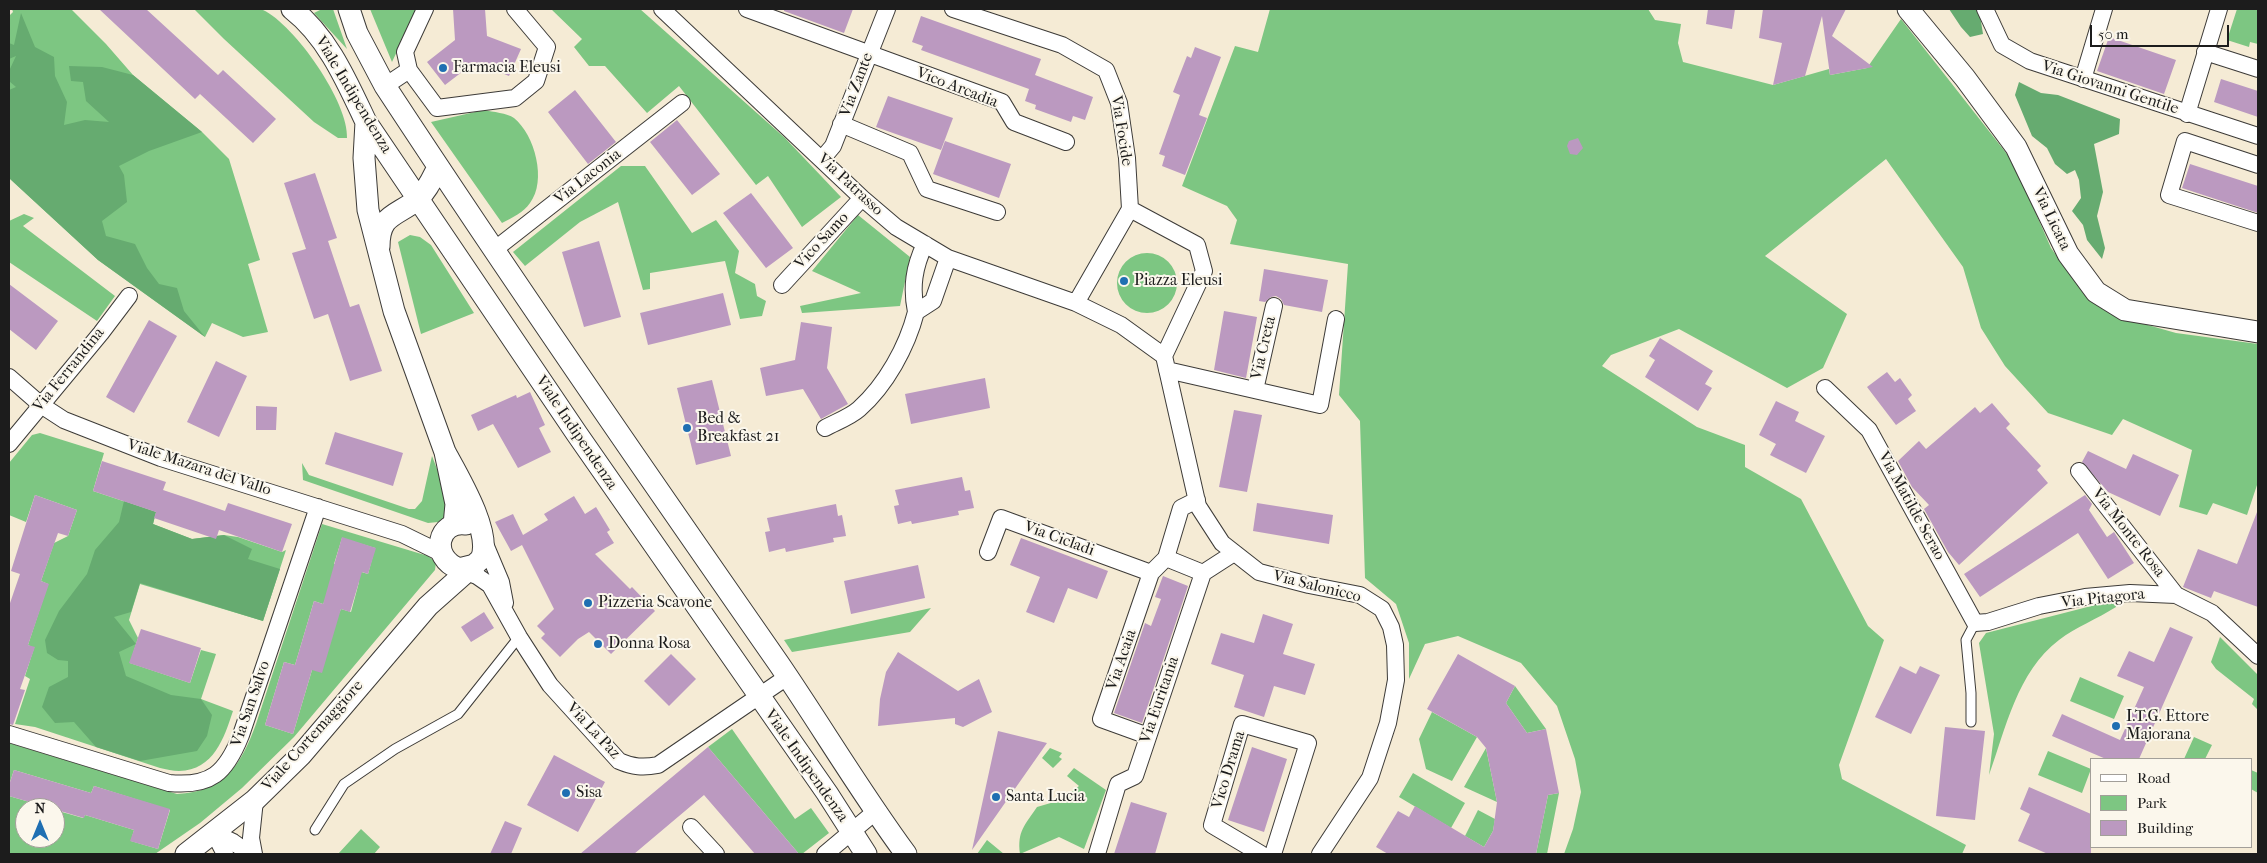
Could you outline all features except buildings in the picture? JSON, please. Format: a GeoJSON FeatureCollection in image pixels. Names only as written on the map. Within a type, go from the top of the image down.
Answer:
{"type":"FeatureCollection","features":[{"type":"Feature","properties":{"kind":"street","name":"Viale Indipendenza"},"geometry":{"type":"LineString","coordinates":[[292,9],[322,40],[341,72],[366,122],[757,696],[827,793],[866,854]]}},
{"type":"Feature","properties":{"kind":"street","name":"Viale Indipendenza"},"geometry":{"type":"LineString","coordinates":[[349,9],[357,34],[384,86],[494,250],[787,677],[902,853]]}},
{"type":"Feature","properties":{"kind":"street"},"geometry":{"type":"LineString","coordinates":[[425,9],[405,52],[409,70],[437,108],[515,98],[536,81],[547,47],[515,9]]}},
{"type":"Feature","properties":{"kind":"street","name":"Via Patrasso"},"geometry":{"type":"LineString","coordinates":[[662,9],[862,198],[896,227],[948,258],[1076,303]]}},
{"type":"Feature","properties":{"kind":"street","name":"Vico Arcadia"},"geometry":{"type":"LineString","coordinates":[[748,9],[869,55],[1002,102],[1014,122],[1066,142]]}},
{"type":"Feature","properties":{"kind":"street","name":"Via Zante"},"geometry":{"type":"LineString","coordinates":[[822,159],[833,146],[887,9]]}},
{"type":"Feature","properties":{"kind":"street","name":"Via Focide"},"geometry":{"type":"LineString","coordinates":[[953,9],[994,16],[1062,45],[1106,70],[1119,103],[1127,158],[1130,209]]}},
{"type":"Feature","properties":{"kind":"street","name":"Via Licata"},"geometry":{"type":"LineString","coordinates":[[1908,9],[1965,78],[2016,147],[2068,254],[2096,292],[2125,310],[2258,332]]}},
{"type":"Feature","properties":{"kind":"street","name":"Via Giovanni Gentile"},"geometry":{"type":"LineString","coordinates":[[1985,9],[2002,45],[2030,61],[2258,136]]}},
{"type":"Feature","properties":{"kind":"street"},"geometry":{"type":"LineString","coordinates":[[2083,79],[2104,9]]}},
{"type":"Feature","properties":{"kind":"street"},"geometry":{"type":"LineString","coordinates":[[2187,114],[2218,9]]}},
{"type":"Feature","properties":{"kind":"street"},"geometry":{"type":"LineString","coordinates":[[2205,52],[2258,69]]}},
{"type":"Feature","properties":{"kind":"street"},"geometry":{"type":"LineString","coordinates":[[384,86],[409,70]]}},
{"type":"Feature","properties":{"kind":"street","name":"Via Laconia"},"geometry":{"type":"LineString","coordinates":[[494,250],[682,103]]}},
{"type":"Feature","properties":{"kind":"street"},"geometry":{"type":"LineString","coordinates":[[366,122],[364,158],[368,210],[394,311],[446,452],[468,492],[484,540],[501,582],[507,615]]}},
{"type":"Feature","properties":{"kind":"street"},"geometry":{"type":"LineString","coordinates":[[841,124],[910,153],[927,189],[997,212]]}},
{"type":"Feature","properties":{"kind":"street"},"geometry":{"type":"LineString","coordinates":[[2258,165],[2185,141],[2169,195],[2258,223]]}},
{"type":"Feature","properties":{"kind":"street"},"geometry":{"type":"LineString","coordinates":[[379,250],[379,233],[382,224],[418,199],[428,187],[438,167]]}},
{"type":"Feature","properties":{"kind":"street","name":"Vico Samo"},"geometry":{"type":"LineString","coordinates":[[782,284],[862,198]]}},
{"type":"Feature","properties":{"kind":"street"},"geometry":{"type":"LineString","coordinates":[[1165,363],[1204,271],[1197,245],[1130,209],[1076,303],[1121,325],[1165,363],[1255,390],[1320,405],[1336,319]]}},
{"type":"Feature","properties":{"kind":"street"},"geometry":{"type":"LineString","coordinates":[[392,217],[414,212],[433,220]]}},
{"type":"Feature","properties":{"kind":"street"},"geometry":{"type":"LineString","coordinates":[[825,428],[858,409],[886,377],[913,325],[916,312],[912,293],[918,260],[925,244]]}},
{"type":"Feature","properties":{"kind":"street"},"geometry":{"type":"LineString","coordinates":[[916,312],[933,302],[948,258]]}},
{"type":"Feature","properties":{"kind":"street","name":"Via Ferrandina"},"geometry":{"type":"LineString","coordinates":[[9,444],[101,333],[129,296]]}},
{"type":"Feature","properties":{"kind":"street","name":"Via Creta"},"geometry":{"type":"LineString","coordinates":[[1255,390],[1274,306]]}},
{"type":"Feature","properties":{"kind":"street","name":"Via Salonicco"},"geometry":{"type":"LineString","coordinates":[[1165,363],[1198,506],[1222,543],[1259,572],[1309,586],[1360,595],[1382,609],[1391,627],[1395,645],[1396,680],[1388,723],[1370,778],[1320,854]]}},
{"type":"Feature","properties":{"kind":"street","name":"Viale Mazara del Vallo"},"geometry":{"type":"LineString","coordinates":[[9,377],[41,405],[64,420],[161,458],[402,534]]}},
{"type":"Feature","properties":{"kind":"street","name":"Via Matilde Serao"},"geometry":{"type":"LineString","coordinates":[[1825,388],[1869,430],[1982,622]]}},
{"type":"Feature","properties":{"kind":"street"},"geometry":{"type":"LineString","coordinates":[[446,452],[456,504],[450,528],[440,544],[457,564]]}},
{"type":"Feature","properties":{"kind":"street","name":"Via Monte Rosa"},"geometry":{"type":"LineString","coordinates":[[2079,471],[2176,595]]}},
{"type":"Feature","properties":{"kind":"street","name":"Via Acaia"},"geometry":{"type":"LineString","coordinates":[[1148,736],[1101,719],[1151,573],[1166,558],[1181,508],[1197,500]]}},
{"type":"Feature","properties":{"kind":"street","name":"Via San Salvo"},"geometry":{"type":"LineString","coordinates":[[9,734],[168,783],[189,785],[208,779],[224,768],[234,754],[241,735],[318,507]]}},
{"type":"Feature","properties":{"kind":"street","name":"Via Cicladi"},"geometry":{"type":"LineString","coordinates":[[988,552],[1001,518],[1151,573]]}},
{"type":"Feature","properties":{"kind":"street"},"geometry":{"type":"LineString","coordinates":[[402,534],[434,534],[450,528],[470,525],[484,540]]}},
{"type":"Feature","properties":{"kind":"street"},"geometry":{"type":"LineString","coordinates":[[402,534],[457,564],[490,585],[507,615]]}},
{"type":"Feature","properties":{"kind":"street"},"geometry":{"type":"LineString","coordinates":[[457,564],[481,559],[484,540]]}},
{"type":"Feature","properties":{"kind":"street"},"geometry":{"type":"LineString","coordinates":[[1166,558],[1203,574],[1234,553]]}},
{"type":"Feature","properties":{"kind":"street","name":"Viale Cortemaggiore"},"geometry":{"type":"LineString","coordinates":[[186,854],[255,800],[301,755],[428,606],[441,577],[457,564]]}},
{"type":"Feature","properties":{"kind":"street","name":"Via Euritania"},"geometry":{"type":"LineString","coordinates":[[1097,854],[1118,784],[1135,776],[1203,574]]}},
{"type":"Feature","properties":{"kind":"street","name":"Via Pitagora"},"geometry":{"type":"LineString","coordinates":[[1982,622],[2039,606],[2085,597],[2130,593],[2176,595],[2212,613],[2258,656]]}},
{"type":"Feature","properties":{"kind":"street","name":"Via La Paz"},"geometry":{"type":"LineString","coordinates":[[507,615],[518,637],[550,685],[619,761],[631,766],[645,768],[658,765],[787,677]]}},
{"type":"Feature","properties":{"kind":"street","name":"Vico Drama"},"geometry":{"type":"LineString","coordinates":[[1261,854],[1212,825],[1242,724],[1308,743],[1273,854]]}},
{"type":"Feature","properties":{"kind":"street"},"geometry":{"type":"LineString","coordinates":[[254,854],[251,838],[255,800]]}},
{"type":"Feature","properties":{"kind":"street"},"geometry":{"type":"LineString","coordinates":[[825,854],[875,812]]}},
{"type":"Feature","properties":{"kind":"street"},"geometry":{"type":"LineString","coordinates":[[691,827],[716,854]]}},
{"type":"Feature","properties":{"kind":"street"},"geometry":{"type":"LineString","coordinates":[[214,833],[225,854]]}},
{"type":"Feature","properties":{"kind":"street"},"geometry":{"type":"LineString","coordinates":[[214,833],[233,842],[250,854]]}},
{"type":"Feature","properties":{"kind":"lane"},"geometry":{"type":"LineString","coordinates":[[1971,722],[1971,693],[1966,640],[1982,622]]}},
{"type":"Feature","properties":{"kind":"lane"},"geometry":{"type":"LineString","coordinates":[[315,830],[344,784],[395,749],[458,714],[518,637]]}},
{"type":"Feature","properties":{"kind":"green space"},"geometry":{"type":"Polygon","coordinates":[[[241,7],[263,10],[276,18],[304,48],[330,86],[345,123],[347,138],[338,138],[314,122],[194,9],[241,7]]]}},
{"type":"Feature","properties":{"kind":"green space"},"geometry":{"type":"Polygon","coordinates":[[[12,9],[72,10],[106,44],[133,75],[202,132],[229,159],[260,260],[248,264],[268,332],[243,337],[212,323],[205,337],[98,260],[9,178],[9,16],[13,12],[12,9]]]}},
{"type":"Feature","properties":{"kind":"green space"},"geometry":{"type":"Polygon","coordinates":[[[322,9],[333,9],[347,49],[314,13],[322,9]]]}},
{"type":"Feature","properties":{"kind":"green space"},"geometry":{"type":"Polygon","coordinates":[[[370,9],[417,9],[392,62],[370,9]]]}},
{"type":"Feature","properties":{"kind":"green space"},"geometry":{"type":"Polygon","coordinates":[[[551,9],[640,9],[785,138],[841,197],[802,227],[768,176],[756,185],[679,86],[647,113],[605,66],[589,66],[574,47],[582,39],[551,9]]]}},
{"type":"Feature","properties":{"kind":"green space"},"geometry":{"type":"Polygon","coordinates":[[[1270,9],[1648,9],[1655,20],[1681,24],[1678,43],[1683,62],[1773,85],[1829,69],[1830,75],[1867,68],[1901,19],[2014,163],[2051,248],[2072,277],[2130,320],[2176,333],[2258,344],[2258,482],[2247,515],[2213,503],[2207,515],[2179,507],[2192,450],[2123,419],[2112,435],[2048,413],[2005,366],[1981,328],[1963,267],[1886,159],[1765,256],[1847,314],[1823,368],[1787,388],[1679,329],[1611,355],[1602,366],[1697,427],[1745,445],[1745,467],[1801,499],[1868,626],[1884,640],[1839,765],[1842,779],[1966,845],[1962,854],[1564,854],[1573,829],[1581,792],[1575,759],[1557,706],[1521,663],[1458,636],[1425,644],[1409,679],[1409,643],[1396,604],[1365,578],[1360,421],[1339,395],[1348,264],[1230,244],[1237,220],[1227,206],[1182,186],[1235,46],[1258,52],[1270,9]]]}},
{"type":"Feature","properties":{"kind":"green space"},"geometry":{"type":"Polygon","coordinates":[[[1949,9],[1979,9],[1983,34],[1970,37],[1949,9]]]}},
{"type":"Feature","properties":{"kind":"green space"},"geometry":{"type":"Polygon","coordinates":[[[2237,9],[2258,9],[2258,44],[2250,42],[2249,47],[2227,40],[2237,9]]]}},
{"type":"Feature","properties":{"kind":"green space"},"geometry":{"type":"Polygon","coordinates":[[[21,13],[35,47],[54,57],[55,76],[67,102],[64,125],[85,120],[109,122],[86,101],[83,82],[71,81],[69,66],[102,67],[133,75],[202,132],[149,151],[119,166],[124,175],[127,202],[102,221],[106,236],[135,244],[147,268],[159,284],[177,288],[184,311],[205,337],[98,260],[9,178],[9,90],[16,87],[9,81],[9,71],[16,56],[9,59],[9,43],[14,45],[21,13]]]}},
{"type":"Feature","properties":{"kind":"green space"},"geometry":{"type":"Polygon","coordinates":[[[2019,82],[2041,93],[2058,95],[2120,119],[2119,134],[2094,144],[2103,192],[2097,216],[2105,248],[2102,259],[2087,240],[2083,225],[2072,211],[2081,198],[2079,180],[2075,170],[2067,174],[2055,164],[2047,148],[2032,136],[2015,95],[2019,82]]]}},
{"type":"Feature","properties":{"kind":"green space"},"geometry":{"type":"Polygon","coordinates":[[[484,110],[514,118],[528,135],[533,147],[538,171],[538,183],[530,203],[514,217],[502,223],[431,122],[484,110]]]}},
{"type":"Feature","properties":{"kind":"green space"},"geometry":{"type":"Polygon","coordinates":[[[621,166],[645,166],[692,233],[716,220],[739,251],[735,273],[755,284],[757,296],[766,301],[762,316],[740,319],[725,261],[650,273],[650,289],[643,290],[618,202],[580,222],[525,266],[513,252],[621,166]]]}},
{"type":"Feature","properties":{"kind":"green space"},"geometry":{"type":"Polygon","coordinates":[[[24,214],[34,218],[23,226],[115,296],[97,321],[9,262],[9,221],[24,214]]]}},
{"type":"Feature","properties":{"kind":"green space"},"geometry":{"type":"Polygon","coordinates":[[[858,215],[910,257],[900,306],[802,313],[800,306],[861,293],[812,271],[858,215]]]}},
{"type":"Feature","properties":{"kind":"green space"},"geometry":{"type":"Polygon","coordinates":[[[410,235],[420,237],[431,245],[474,313],[421,334],[398,242],[410,235]]]}},
{"type":"Feature","properties":{"kind":"green space","name":"Piazza Eleusi"},"geometry":{"type":"Polygon","coordinates":[[[1147,253],[1164,258],[1172,266],[1177,283],[1172,300],[1164,308],[1147,313],[1130,308],[1122,300],[1117,283],[1122,266],[1130,258],[1147,253]]]}},
{"type":"Feature","properties":{"kind":"green space"},"geometry":{"type":"Polygon","coordinates":[[[40,433],[104,453],[93,491],[156,512],[153,524],[192,539],[224,535],[238,537],[282,552],[286,550],[263,621],[140,584],[129,620],[138,638],[130,663],[190,683],[201,650],[216,654],[201,699],[233,711],[226,732],[216,751],[201,765],[179,771],[160,768],[35,727],[15,724],[30,679],[25,676],[34,648],[28,645],[48,584],[41,581],[54,543],[68,536],[77,510],[35,495],[26,522],[9,515],[9,463],[32,435],[40,433]]]}},
{"type":"Feature","properties":{"kind":"green space"},"geometry":{"type":"Polygon","coordinates":[[[432,456],[449,500],[445,518],[438,522],[428,523],[303,480],[302,463],[309,475],[409,509],[415,509],[422,501],[432,456]]]}},
{"type":"Feature","properties":{"kind":"green space"},"geometry":{"type":"Polygon","coordinates":[[[124,501],[156,512],[153,524],[192,539],[224,535],[252,549],[248,559],[280,569],[263,621],[140,583],[131,612],[114,617],[136,644],[119,652],[126,676],[171,695],[201,699],[212,715],[207,736],[197,751],[140,761],[96,747],[74,722],[55,723],[42,707],[49,687],[68,677],[68,661],[58,660],[47,653],[45,640],[59,611],[87,574],[95,550],[119,522],[124,501]]]}},
{"type":"Feature","properties":{"kind":"green space"},"geometry":{"type":"Polygon","coordinates":[[[322,524],[428,556],[436,562],[435,570],[294,737],[242,788],[200,823],[155,854],[9,854],[9,796],[16,798],[15,848],[65,848],[65,813],[83,818],[85,815],[134,830],[131,841],[158,849],[170,810],[94,786],[91,793],[14,770],[9,785],[9,743],[177,794],[207,788],[219,782],[237,764],[250,739],[322,524]],[[342,538],[334,564],[345,567],[323,604],[314,601],[295,665],[284,662],[265,725],[293,734],[312,670],[341,609],[351,612],[359,582],[355,570],[368,574],[375,548],[342,538]]]}},
{"type":"Feature","properties":{"kind":"green space"},"geometry":{"type":"Polygon","coordinates":[[[2107,602],[2116,602],[2116,607],[2059,640],[2033,668],[2015,702],[1989,775],[1994,734],[1979,643],[1986,633],[2107,602]]]}},
{"type":"Feature","properties":{"kind":"green space"},"geometry":{"type":"Polygon","coordinates":[[[931,608],[910,632],[792,652],[784,640],[931,608]]]}},
{"type":"Feature","properties":{"kind":"green space"},"geometry":{"type":"Polygon","coordinates":[[[2220,637],[2258,675],[2258,710],[2252,704],[2254,699],[2216,669],[2211,662],[2220,637]]]}},
{"type":"Feature","properties":{"kind":"green space"},"geometry":{"type":"Polygon","coordinates":[[[2080,677],[2124,696],[2114,719],[2070,701],[2080,677]]]}},
{"type":"Feature","properties":{"kind":"green space"},"geometry":{"type":"Polygon","coordinates":[[[1515,686],[1546,729],[1527,733],[1506,703],[1515,686]]]}},
{"type":"Feature","properties":{"kind":"green space"},"geometry":{"type":"Polygon","coordinates":[[[1432,712],[1477,737],[1452,781],[1426,769],[1419,739],[1432,712]]]}},
{"type":"Feature","properties":{"kind":"green space"},"geometry":{"type":"Polygon","coordinates":[[[732,729],[795,819],[811,808],[829,833],[802,854],[799,854],[708,747],[732,729]]]}},
{"type":"Feature","properties":{"kind":"green space"},"geometry":{"type":"Polygon","coordinates":[[[2194,737],[2212,745],[2206,758],[2184,758],[2194,737]]]}},
{"type":"Feature","properties":{"kind":"green space"},"geometry":{"type":"Polygon","coordinates":[[[1050,748],[1062,753],[1059,757],[1062,759],[1053,768],[1042,758],[1050,748]]]}},
{"type":"Feature","properties":{"kind":"green space"},"geometry":{"type":"Polygon","coordinates":[[[1486,748],[1497,802],[1464,787],[1486,748]]]}},
{"type":"Feature","properties":{"kind":"green space"},"geometry":{"type":"Polygon","coordinates":[[[2048,751],[2090,769],[2082,793],[2038,775],[2048,751]]]}},
{"type":"Feature","properties":{"kind":"green space"},"geometry":{"type":"Polygon","coordinates":[[[1074,768],[1106,790],[1084,849],[1059,837],[1020,854],[1021,834],[1037,807],[1061,800],[1079,786],[1067,776],[1074,768]]]}},
{"type":"Feature","properties":{"kind":"green space"},"geometry":{"type":"Polygon","coordinates":[[[2252,770],[2258,773],[2258,793],[2252,790],[2252,770]]]}},
{"type":"Feature","properties":{"kind":"green space"},"geometry":{"type":"Polygon","coordinates":[[[1413,773],[1465,803],[1451,828],[1399,797],[1413,773]]]}},
{"type":"Feature","properties":{"kind":"green space"},"geometry":{"type":"Polygon","coordinates":[[[1559,793],[1547,854],[1536,854],[1548,795],[1559,793]]]}},
{"type":"Feature","properties":{"kind":"green space"},"geometry":{"type":"Polygon","coordinates":[[[1478,810],[1495,819],[1493,831],[1484,847],[1465,836],[1478,810]]]}},
{"type":"Feature","properties":{"kind":"green space"},"geometry":{"type":"Polygon","coordinates":[[[361,829],[380,847],[374,854],[338,854],[361,829]]]}},
{"type":"Feature","properties":{"kind":"green space"},"geometry":{"type":"Polygon","coordinates":[[[987,840],[1004,854],[977,854],[987,840]]]}},
{"type":"Feature","properties":{"kind":"place","name":"Farmacia Eleusi"},"geometry":{"type":"Point","coordinates":[443,68]}},
{"type":"Feature","properties":{"kind":"place","name":"Piazza Eleusi"},"geometry":{"type":"Point","coordinates":[1124,281]}},
{"type":"Feature","properties":{"kind":"place","name":"Bed & Breakfast 21"},"geometry":{"type":"Point","coordinates":[687,428]}},
{"type":"Feature","properties":{"kind":"place","name":"Pizzeria Scavone"},"geometry":{"type":"Point","coordinates":[588,603]}},
{"type":"Feature","properties":{"kind":"place","name":"Donna Rosa"},"geometry":{"type":"Point","coordinates":[598,644]}},
{"type":"Feature","properties":{"kind":"place","name":"I.T.G. Ettore Majorana"},"geometry":{"type":"Point","coordinates":[2116,726]}},
{"type":"Feature","properties":{"kind":"place","name":"Sisa"},"geometry":{"type":"Point","coordinates":[566,793]}},
{"type":"Feature","properties":{"kind":"place","name":"Santa Lucia"},"geometry":{"type":"Point","coordinates":[996,797]}}]}
